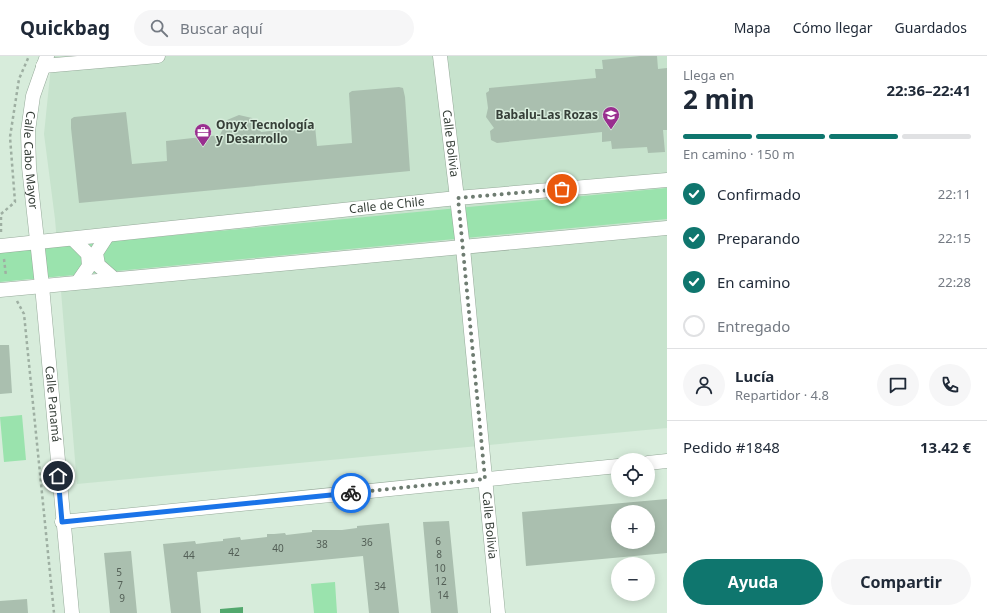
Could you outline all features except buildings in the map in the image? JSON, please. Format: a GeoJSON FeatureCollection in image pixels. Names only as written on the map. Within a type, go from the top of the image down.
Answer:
{"type":"FeatureCollection","features":[{"type":"Feature","properties":{"kind":"street"},"geometry":{"type":"LineString","coordinates":[[45,61],[152,56]]}},
{"type":"Feature","properties":{"kind":"street","name":"Calle Bolivia"},"geometry":{"type":"LineString","coordinates":[[440,56],[458,198],[498,613]]}},
{"type":"Feature","properties":{"kind":"street","name":"Calle Cabo Mayor"},"geometry":{"type":"LineString","coordinates":[[37,243],[29,167],[28,130],[33,96],[45,61]]}},
{"type":"Feature","properties":{"kind":"street","name":"Calle de Chile"},"geometry":{"type":"LineString","coordinates":[[1,246],[458,198],[667,180]]}},
{"type":"Feature","properties":{"kind":"street"},"geometry":{"type":"LineString","coordinates":[[4,290],[667,228]]}},
{"type":"Feature","properties":{"kind":"street"},"geometry":{"type":"LineString","coordinates":[[107,236],[96,253],[98,266],[114,279]]}},
{"type":"Feature","properties":{"kind":"street"},"geometry":{"type":"LineString","coordinates":[[73,239],[88,254],[89,266],[78,282]]}},
{"type":"Feature","properties":{"kind":"street","name":"Calle Panamá"},"geometry":{"type":"LineString","coordinates":[[37,243],[62,522],[72,613]]}},
{"type":"Feature","properties":{"kind":"street"},"geometry":{"type":"LineString","coordinates":[[655,462],[667,461]]}},
{"type":"Feature","properties":{"kind":"street"},"geometry":{"type":"LineString","coordinates":[[62,522],[611,467]]}},
{"type":"Feature","properties":{"kind":"path"},"geometry":{"type":"LineString","coordinates":[[29,56],[20,79],[14,105],[10,137],[15,202],[1,214],[1,246],[4,290],[17,301],[24,314],[54,613]]}},
{"type":"Feature","properties":{"kind":"shaded area"},"geometry":{"type":"Polygon","coordinates":[[[52,56],[667,56],[667,428],[77,484],[55,219],[44,134],[52,56]]]}},
{"type":"Feature","properties":{"kind":"shaded area"},"geometry":{"type":"Polygon","coordinates":[[[667,188],[667,219],[0,282],[0,252],[667,188]]]}},
{"type":"Feature","properties":{"kind":"shaded area"},"geometry":{"type":"Polygon","coordinates":[[[22,415],[26,460],[4,462],[0,417],[22,415]]]}},
{"type":"Feature","properties":{"kind":"shaded area"},"geometry":{"type":"Polygon","coordinates":[[[335,582],[337,613],[314,613],[311,584],[335,582]]]}},
{"type":"Feature","properties":{"kind":"shaded area"},"geometry":{"type":"Polygon","coordinates":[[[243,607],[243,613],[220,613],[220,609],[243,607]]]}},
{"type":"Feature","properties":{"kind":"way so far"},"geometry":{"type":"LineString","coordinates":[[351,493],[485,479],[458,198],[562,189]]}},
{"type":"Feature","properties":{"kind":"place","name":"Babalu-Las Rozas"},"geometry":{"type":"Point","coordinates":[611,130]}},
{"type":"Feature","properties":{"kind":"place","name":"Onyx Tecnología y Desarrollo"},"geometry":{"type":"Point","coordinates":[203,147]}},
{"type":"Feature","properties":{"kind":"route"},"geometry":{"type":"LineString","coordinates":[[58,476],[62,522],[351,493]]}}]}
